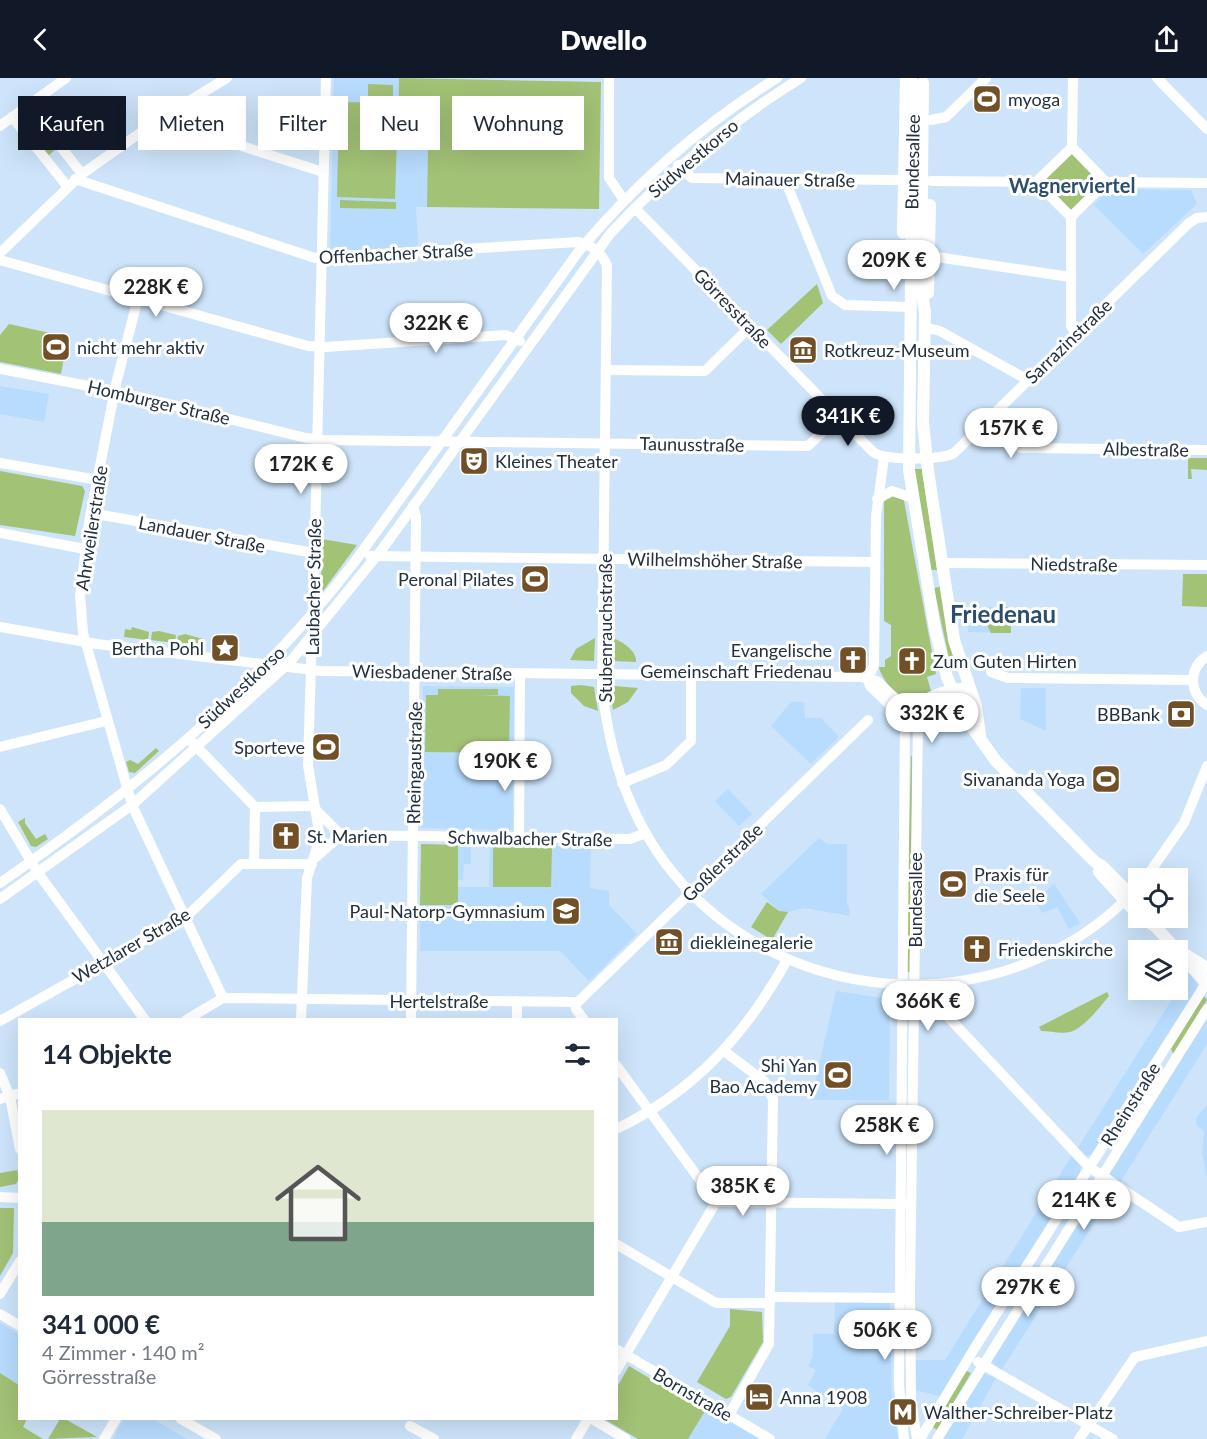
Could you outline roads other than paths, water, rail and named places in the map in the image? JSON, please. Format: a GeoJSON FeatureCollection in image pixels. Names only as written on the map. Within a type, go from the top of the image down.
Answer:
{"type":"FeatureCollection","features":[{"type":"Feature","properties":{"kind":"main road"},"geometry":{"type":"LineString","coordinates":[[918,81],[931,120],[930,256],[925,312]]}},
{"type":"Feature","properties":{"kind":"main road"},"geometry":{"type":"LineString","coordinates":[[910,275],[905,264],[903,239],[903,180],[918,81]]}},
{"type":"Feature","properties":{"kind":"main road","name":"Bundesallee"},"geometry":{"type":"LineString","coordinates":[[918,81],[909,307],[908,458],[934,629],[951,688],[964,716],[996,761],[1095,862],[1128,886]]}},
{"type":"Feature","properties":{"kind":"main road","name":"Bundesallee"},"geometry":{"type":"LineString","coordinates":[[918,81],[921,287],[925,312],[926,457],[954,640],[976,706],[980,736]]}},
{"type":"Feature","properties":{"kind":"main road"},"geometry":{"type":"LineString","coordinates":[[908,429],[924,428]]}},
{"type":"Feature","properties":{"kind":"main road"},"geometry":{"type":"LineString","coordinates":[[1160,928],[1170,940]]}},
{"type":"Feature","properties":{"kind":"main road"},"geometry":{"type":"LineString","coordinates":[[1188,954],[1207,968]]}},
{"type":"Feature","properties":{"kind":"main road"},"geometry":{"type":"LineString","coordinates":[[1188,963],[1207,983]]}},
{"type":"Feature","properties":{"kind":"street"},"geometry":{"type":"LineString","coordinates":[[41,96],[66,78]]}},
{"type":"Feature","properties":{"kind":"street"},"geometry":{"type":"LineString","coordinates":[[197,96],[227,78]]}},
{"type":"Feature","properties":{"kind":"street","name":"Laubacher Straße"},"geometry":{"type":"LineString","coordinates":[[301,1018],[306,896],[320,838],[308,765],[326,78]]}},
{"type":"Feature","properties":{"kind":"street"},"geometry":{"type":"LineString","coordinates":[[609,78],[609,178],[624,200]]}},
{"type":"Feature","properties":{"kind":"street","name":"Südwestkorso"},"geometry":{"type":"LineString","coordinates":[[0,883],[128,791],[266,665],[313,615],[361,553],[586,243],[624,200],[757,83],[777,78]]}},
{"type":"Feature","properties":{"kind":"street","name":"Südwestkorso"},"geometry":{"type":"LineString","coordinates":[[0,899],[132,805],[283,667],[312,636],[375,557],[597,251],[635,208],[747,112],[801,78]]}},
{"type":"Feature","properties":{"kind":"street"},"geometry":{"type":"LineString","coordinates":[[931,120],[946,117],[986,78]]}},
{"type":"Feature","properties":{"kind":"street"},"geometry":{"type":"LineString","coordinates":[[1036,182],[1072,147],[1073,78]]}},
{"type":"Feature","properties":{"kind":"street"},"geometry":{"type":"LineString","coordinates":[[1157,78],[1207,129]]}},
{"type":"Feature","properties":{"kind":"street"},"geometry":{"type":"LineString","coordinates":[[757,83],[768,99]]}},
{"type":"Feature","properties":{"kind":"street"},"geometry":{"type":"LineString","coordinates":[[0,126],[18,112]]}},
{"type":"Feature","properties":{"kind":"street"},"geometry":{"type":"LineString","coordinates":[[12,117],[75,180]]}},
{"type":"Feature","properties":{"kind":"street"},"geometry":{"type":"LineString","coordinates":[[0,253],[75,180],[138,135]]}},
{"type":"Feature","properties":{"kind":"street"},"geometry":{"type":"LineString","coordinates":[[246,147],[323,172]]}},
{"type":"Feature","properties":{"kind":"street"},"geometry":{"type":"LineString","coordinates":[[1072,147],[1107,182],[1207,183]]}},
{"type":"Feature","properties":{"kind":"street"},"geometry":{"type":"LineString","coordinates":[[56,150],[75,180]]}},
{"type":"Feature","properties":{"kind":"street"},"geometry":{"type":"LineString","coordinates":[[672,158],[681,168]]}},
{"type":"Feature","properties":{"kind":"street","name":"Mainauer Straße"},"geometry":{"type":"LineString","coordinates":[[681,168],[692,178],[903,180]]}},
{"type":"Feature","properties":{"kind":"street"},"geometry":{"type":"LineString","coordinates":[[788,179],[788,187],[832,296],[845,305],[909,307]]}},
{"type":"Feature","properties":{"kind":"street","name":"Offenbacher Straße"},"geometry":{"type":"LineString","coordinates":[[75,180],[322,259],[586,243]]}},
{"type":"Feature","properties":{"kind":"street"},"geometry":{"type":"LineString","coordinates":[[931,181],[1036,182],[1071,217],[1071,326],[1076,334]]}},
{"type":"Feature","properties":{"kind":"street"},"geometry":{"type":"LineString","coordinates":[[1071,217],[1107,182]]}},
{"type":"Feature","properties":{"kind":"street","name":"Görresstraße"},"geometry":{"type":"LineString","coordinates":[[635,208],[872,450],[884,458]]}},
{"type":"Feature","properties":{"kind":"street","name":"Sarrazinstraße"},"geometry":{"type":"LineString","coordinates":[[884,458],[951,456],[1188,223],[1197,218],[1207,217]]}},
{"type":"Feature","properties":{"kind":"street"},"geometry":{"type":"LineString","coordinates":[[586,243],[597,251]]}},
{"type":"Feature","properties":{"kind":"street","name":"Stubenrauchstraße"},"geometry":{"type":"LineString","coordinates":[[597,251],[607,264],[603,674],[606,716],[622,783],[646,833],[672,872],[691,893],[734,930],[787,960],[840,977],[903,986],[944,985],[989,976],[1035,960],[1087,931],[1128,898]]}},
{"type":"Feature","properties":{"kind":"street"},"geometry":{"type":"LineString","coordinates":[[930,256],[1071,277]]}},
{"type":"Feature","properties":{"kind":"street"},"geometry":{"type":"LineString","coordinates":[[0,260],[319,347],[506,335],[517,338],[528,346]]}},
{"type":"Feature","properties":{"kind":"street","name":"Ahrweilerstraße"},"geometry":{"type":"LineString","coordinates":[[128,791],[84,642],[80,595],[91,513],[115,391],[138,298]]}},
{"type":"Feature","properties":{"kind":"street"},"geometry":{"type":"LineString","coordinates":[[606,370],[705,370],[751,326]]}},
{"type":"Feature","properties":{"kind":"street"},"geometry":{"type":"LineString","coordinates":[[924,327],[940,331],[1028,380]]}},
{"type":"Feature","properties":{"kind":"street","name":"Homburger Straße"},"geometry":{"type":"LineString","coordinates":[[0,369],[115,391],[317,439]]}},
{"type":"Feature","properties":{"kind":"street","name":"Taunusstraße"},"geometry":{"type":"LineString","coordinates":[[317,439],[808,446],[839,416]]}},
{"type":"Feature","properties":{"kind":"street","name":"Albestraße"},"geometry":{"type":"LineString","coordinates":[[990,418],[1021,448],[1207,450]]}},
{"type":"Feature","properties":{"kind":"street"},"geometry":{"type":"LineString","coordinates":[[884,458],[877,499],[874,665],[868,680],[870,687],[905,720],[918,720],[957,701],[968,687]]}},
{"type":"Feature","properties":{"kind":"street"},"geometry":{"type":"LineString","coordinates":[[0,463],[98,480]]}},
{"type":"Feature","properties":{"kind":"street"},"geometry":{"type":"LineString","coordinates":[[877,499],[892,491],[913,498]]}},
{"type":"Feature","properties":{"kind":"street","name":"Rheingaustraße"},"geometry":{"type":"LineString","coordinates":[[411,1018],[416,558],[416,517],[413,506]]}},
{"type":"Feature","properties":{"kind":"street","name":"Landauer Straße"},"geometry":{"type":"LineString","coordinates":[[91,513],[314,553]]}},
{"type":"Feature","properties":{"kind":"street"},"geometry":{"type":"LineString","coordinates":[[0,534],[85,549]]}},
{"type":"Feature","properties":{"kind":"street"},"geometry":{"type":"LineString","coordinates":[[361,553],[375,557]]}},
{"type":"Feature","properties":{"kind":"street","name":"Wilhelmshöher Straße"},"geometry":{"type":"LineString","coordinates":[[375,557],[875,562]]}},
{"type":"Feature","properties":{"kind":"street","name":"Niedstraße"},"geometry":{"type":"LineString","coordinates":[[941,563],[1207,565]]}},
{"type":"Feature","properties":{"kind":"street","name":"Wiesbadener Straße"},"geometry":{"type":"LineString","coordinates":[[0,627],[84,642],[312,670],[854,677],[868,680]]}},
{"type":"Feature","properties":{"kind":"street"},"geometry":{"type":"LineString","coordinates":[[1207,656],[1196,667],[1192,680],[1195,693],[1207,705]]}},
{"type":"Feature","properties":{"kind":"street"},"geometry":{"type":"LineString","coordinates":[[991,672],[1008,678],[1192,680]]}},
{"type":"Feature","properties":{"kind":"street"},"geometry":{"type":"LineString","coordinates":[[519,837],[520,673]]}},
{"type":"Feature","properties":{"kind":"street"},"geometry":{"type":"LineString","coordinates":[[622,783],[666,765],[691,741],[691,675]]}},
{"type":"Feature","properties":{"kind":"street"},"geometry":{"type":"LineString","coordinates":[[868,680],[877,681],[910,709],[918,720]]}},
{"type":"Feature","properties":{"kind":"street"},"geometry":{"type":"LineString","coordinates":[[905,720],[910,709],[951,688],[968,687]]}},
{"type":"Feature","properties":{"kind":"street","name":"Goßlerstraße"},"geometry":{"type":"LineString","coordinates":[[575,1002],[581,1000],[868,720]]}},
{"type":"Feature","properties":{"kind":"street","name":"Bundesallee"},"geometry":{"type":"LineString","coordinates":[[905,720],[903,986],[906,1298],[910,1400],[918,1439]]}},
{"type":"Feature","properties":{"kind":"street","name":"Bundesallee"},"geometry":{"type":"LineString","coordinates":[[906,1204],[915,986],[918,720]]}},
{"type":"Feature","properties":{"kind":"street"},"geometry":{"type":"LineString","coordinates":[[0,747],[106,721]]}},
{"type":"Feature","properties":{"kind":"street","name":"Südwestkorso"},"geometry":{"type":"LineString","coordinates":[[187,738],[197,747]]}},
{"type":"Feature","properties":{"kind":"street"},"geometry":{"type":"LineString","coordinates":[[197,747],[255,807],[315,808],[341,836],[313,861],[254,864],[255,807]]}},
{"type":"Feature","properties":{"kind":"street","name":"Stubenrauchstraße"},"geometry":{"type":"LineString","coordinates":[[1153,868],[1184,823],[1207,766]]}},
{"type":"Feature","properties":{"kind":"street"},"geometry":{"type":"LineString","coordinates":[[128,791],[132,805],[223,998],[189,1018]]}},
{"type":"Feature","properties":{"kind":"street"},"geometry":{"type":"LineString","coordinates":[[0,808],[30,862],[144,1018]]}},
{"type":"Feature","properties":{"kind":"street","name":"Schwalbacher Straße"},"geometry":{"type":"LineString","coordinates":[[341,836],[630,839],[646,833]]}},
{"type":"Feature","properties":{"kind":"street","name":"Wetzlarer Straße"},"geometry":{"type":"LineString","coordinates":[[0,1021],[102,962],[186,918],[242,864],[254,864]]}},
{"type":"Feature","properties":{"kind":"street"},"geometry":{"type":"LineString","coordinates":[[618,1128],[650,1112],[674,1096],[724,1051],[758,1009],[787,960]]}},
{"type":"Feature","properties":{"kind":"street","name":"Rheinstraße"},"geometry":{"type":"LineString","coordinates":[[918,1439],[1207,983]]}},
{"type":"Feature","properties":{"kind":"street"},"geometry":{"type":"LineString","coordinates":[[944,985],[946,1013],[950,1019],[1089,1167],[1179,1227],[1207,1221]]}},
{"type":"Feature","properties":{"kind":"street","name":"Hertelstraße"},"geometry":{"type":"LineString","coordinates":[[223,998],[575,1002]]}},
{"type":"Feature","properties":{"kind":"street"},"geometry":{"type":"LineString","coordinates":[[517,1001],[517,1018]]}},
{"type":"Feature","properties":{"kind":"street"},"geometry":{"type":"LineString","coordinates":[[575,1002],[576,1009],[583,1018]]}},
{"type":"Feature","properties":{"kind":"street","name":"Rheinstraße"},"geometry":{"type":"LineString","coordinates":[[938,1439],[982,1365],[1207,1009]]}},
{"type":"Feature","properties":{"kind":"street"},"geometry":{"type":"LineString","coordinates":[[724,1051],[764,1081],[771,1093],[772,1202],[769,1344],[728,1415]]}},
{"type":"Feature","properties":{"kind":"street"},"geometry":{"type":"LineString","coordinates":[[618,1068],[716,1202]]}},
{"type":"Feature","properties":{"kind":"street"},"geometry":{"type":"LineString","coordinates":[[0,1073],[10,1096],[18,1138]]}},
{"type":"Feature","properties":{"kind":"street"},"geometry":{"type":"LineString","coordinates":[[0,1197],[18,1198]]}},
{"type":"Feature","properties":{"kind":"street"},"geometry":{"type":"LineString","coordinates":[[716,1202],[906,1204]]}},
{"type":"Feature","properties":{"kind":"street"},"geometry":{"type":"LineString","coordinates":[[621,1352],[672,1277],[716,1202]]}},
{"type":"Feature","properties":{"kind":"street"},"geometry":{"type":"LineString","coordinates":[[618,1245],[716,1303],[906,1298]]}},
{"type":"Feature","properties":{"kind":"street"},"geometry":{"type":"LineString","coordinates":[[0,1294],[18,1264]]}},
{"type":"Feature","properties":{"kind":"street","name":"Bundesallee"},"geometry":{"type":"LineString","coordinates":[[904,1439],[899,1399],[906,1298]]}},
{"type":"Feature","properties":{"kind":"street"},"geometry":{"type":"LineString","coordinates":[[0,1314],[18,1325]]}},
{"type":"Feature","properties":{"kind":"street"},"geometry":{"type":"LineString","coordinates":[[1079,1439],[1136,1356],[1207,1341]]}},
{"type":"Feature","properties":{"kind":"street","name":"Bornstraße"},"geometry":{"type":"LineString","coordinates":[[621,1352],[770,1439]]}},
{"type":"Feature","properties":{"kind":"street"},"geometry":{"type":"LineString","coordinates":[[969,1357],[1113,1439]]}},
{"type":"Feature","properties":{"kind":"street"},"geometry":{"type":"LineString","coordinates":[[104,1439],[115,1420]]}},
{"type":"Feature","properties":{"kind":"street"},"geometry":{"type":"LineString","coordinates":[[184,1420],[216,1439]]}},
{"type":"Feature","properties":{"kind":"street"},"geometry":{"type":"LineString","coordinates":[[576,1439],[589,1420]]}},
{"type":"Feature","properties":{"kind":"street"},"geometry":{"type":"LineString","coordinates":[[592,1420],[626,1439]]}},
{"type":"Feature","properties":{"kind":"street"},"geometry":{"type":"LineString","coordinates":[[407,1439],[409,1421],[434,1439]]}},
{"type":"Feature","properties":{"kind":"place","name":"myoga"},"geometry":{"type":"Point","coordinates":[987,99]}},
{"type":"Feature","properties":{"kind":"place","name":"nicht mehr aktiv"},"geometry":{"type":"Point","coordinates":[56,347]}},
{"type":"Feature","properties":{"kind":"place","name":"Rotkreuz-Museum"},"geometry":{"type":"Point","coordinates":[803,350]}},
{"type":"Feature","properties":{"kind":"place","name":"Kleines Theater"},"geometry":{"type":"Point","coordinates":[474,461]}},
{"type":"Feature","properties":{"kind":"place","name":"Peronal Pilates"},"geometry":{"type":"Point","coordinates":[535,579]}},
{"type":"Feature","properties":{"kind":"place","name":"Bertha Pohl"},"geometry":{"type":"Point","coordinates":[225,648]}},
{"type":"Feature","properties":{"kind":"place","name":"Evangelische Gemeinschaft Friedenau"},"geometry":{"type":"Point","coordinates":[853,660]}},
{"type":"Feature","properties":{"kind":"place","name":"Zum Guten Hirten"},"geometry":{"type":"Point","coordinates":[912,661]}},
{"type":"Feature","properties":{"kind":"place","name":"BBBank"},"geometry":{"type":"Point","coordinates":[1181,714]}},
{"type":"Feature","properties":{"kind":"place","name":"Sporteve"},"geometry":{"type":"Point","coordinates":[326,747]}},
{"type":"Feature","properties":{"kind":"place","name":"Sivananda Yoga"},"geometry":{"type":"Point","coordinates":[1106,779]}},
{"type":"Feature","properties":{"kind":"place","name":"St. Marien"},"geometry":{"type":"Point","coordinates":[286,836]}},
{"type":"Feature","properties":{"kind":"place","name":"Praxis für die Seele"},"geometry":{"type":"Point","coordinates":[953,884]}},
{"type":"Feature","properties":{"kind":"place","name":"Paul-Natorp-Gymnasium"},"geometry":{"type":"Point","coordinates":[566,911]}},
{"type":"Feature","properties":{"kind":"place","name":"diekleinegalerie"},"geometry":{"type":"Point","coordinates":[669,942]}},
{"type":"Feature","properties":{"kind":"place","name":"Friedenskirche"},"geometry":{"type":"Point","coordinates":[977,949]}},
{"type":"Feature","properties":{"kind":"place","name":"Shi Yan Bao Academy"},"geometry":{"type":"Point","coordinates":[838,1075]}},
{"type":"Feature","properties":{"kind":"place","name":"Anna 1908"},"geometry":{"type":"Point","coordinates":[759,1397]}},
{"type":"Feature","properties":{"kind":"place","name":"Walther-Schreiber-Platz"},"geometry":{"type":"Point","coordinates":[903,1412]}},
{"type":"Feature","properties":{"kind":"district","name":"Wagnerviertel"},"geometry":{"type":"Point","coordinates":[1072,185]}},
{"type":"Feature","properties":{"kind":"district","name":"Friedenau"},"geometry":{"type":"Point","coordinates":[1003,613]}}]}
